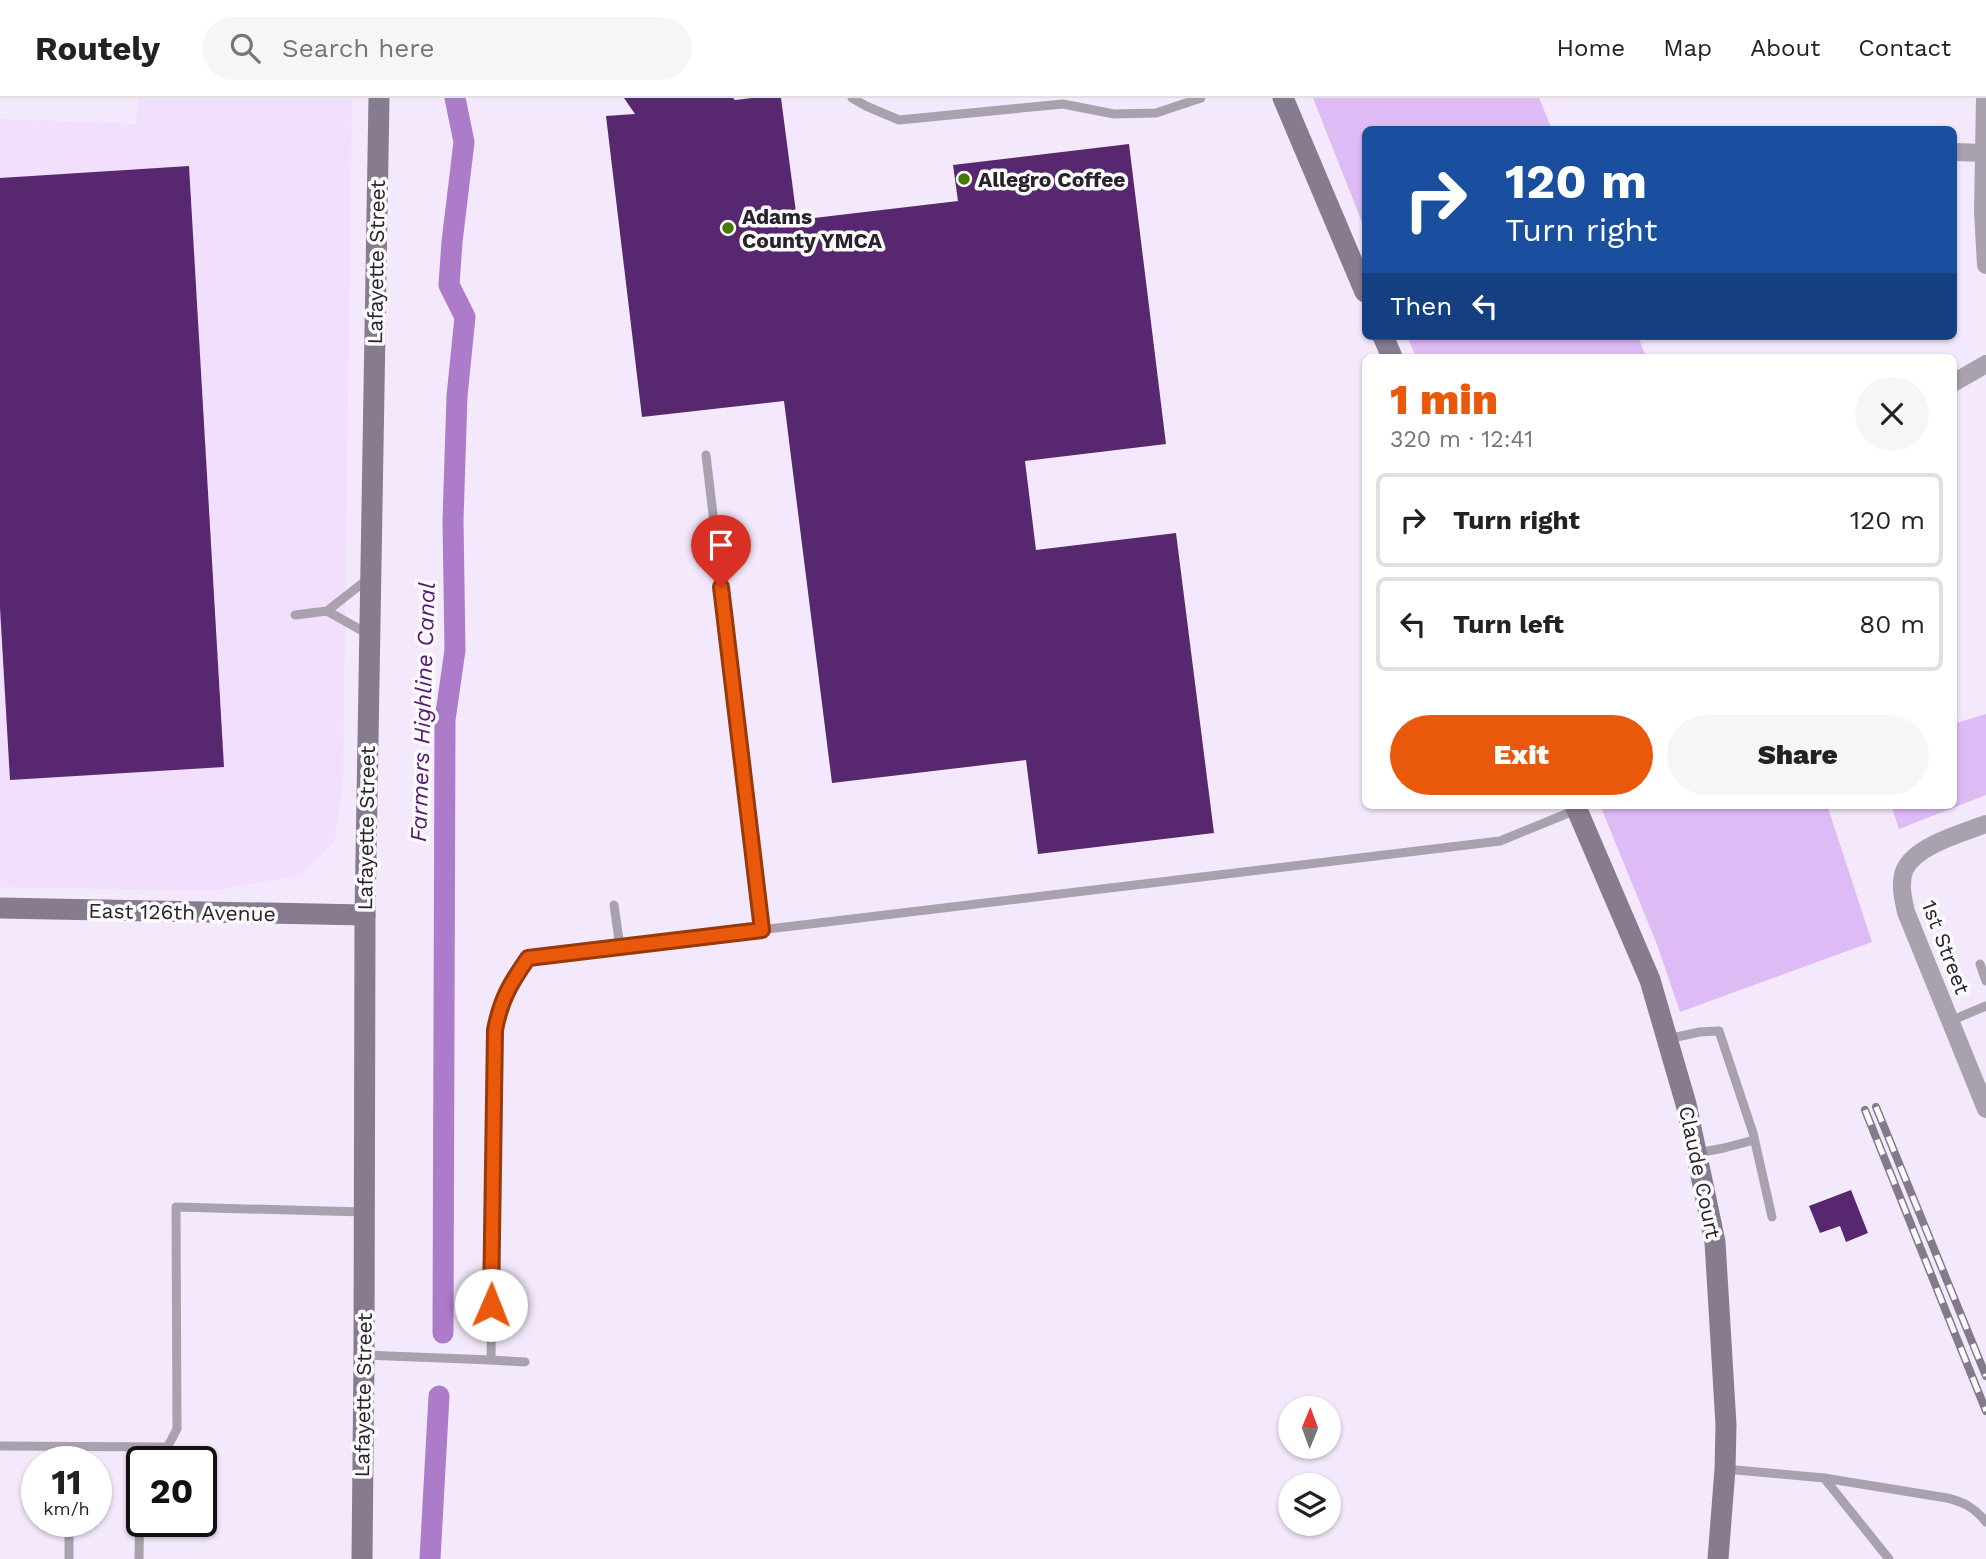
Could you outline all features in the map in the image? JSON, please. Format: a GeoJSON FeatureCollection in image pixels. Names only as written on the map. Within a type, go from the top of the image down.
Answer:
{"type":"FeatureCollection","features":[{"type":"Feature","properties":{"kind":"street","name":"Lafayette Street"},"geometry":{"type":"LineString","coordinates":[[362,1559],[365,915],[379,98]]}},
{"type":"Feature","properties":{"kind":"street"},"geometry":{"type":"LineString","coordinates":[[1283,98],[1362,285]]}},
{"type":"Feature","properties":{"kind":"street"},"geometry":{"type":"LineString","coordinates":[[1985,98],[1983,212],[1986,265]]}},
{"type":"Feature","properties":{"kind":"street"},"geometry":{"type":"LineString","coordinates":[[1957,152],[1985,153]]}},
{"type":"Feature","properties":{"kind":"street"},"geometry":{"type":"LineString","coordinates":[[1957,381],[1986,364]]}},
{"type":"Feature","properties":{"kind":"street","name":"Claude Court"},"geometry":{"type":"LineString","coordinates":[[1576,809],[1650,980],[1686,1104],[1715,1242],[1726,1425],[1718,1559]]}},
{"type":"Feature","properties":{"kind":"street","name":"1st Street"},"geometry":{"type":"LineString","coordinates":[[1986,824],[1918,854],[1905,869],[1902,889],[1906,912],[1986,1109]]}},
{"type":"Feature","properties":{"kind":"street","name":"East 126th Avenue"},"geometry":{"type":"LineString","coordinates":[[0,908],[365,915]]}},
{"type":"Feature","properties":{"kind":"lane"},"geometry":{"type":"LineString","coordinates":[[852,98],[899,120],[1063,104],[1114,114],[1157,113],[1201,98]]}},
{"type":"Feature","properties":{"kind":"lane"},"geometry":{"type":"LineString","coordinates":[[706,455],[762,930]]}},
{"type":"Feature","properties":{"kind":"lane"},"geometry":{"type":"LineString","coordinates":[[295,615],[327,611],[370,577]]}},
{"type":"Feature","properties":{"kind":"lane"},"geometry":{"type":"LineString","coordinates":[[327,611],[370,636]]}},
{"type":"Feature","properties":{"kind":"lane"},"geometry":{"type":"LineString","coordinates":[[491,1360],[495,1030],[499,1006],[528,958],[1500,841],[1574,809]]}},
{"type":"Feature","properties":{"kind":"lane"},"geometry":{"type":"LineString","coordinates":[[614,905],[620,947]]}},
{"type":"Feature","properties":{"kind":"lane"},"geometry":{"type":"LineString","coordinates":[[1980,964],[1986,981]]}},
{"type":"Feature","properties":{"kind":"lane"},"geometry":{"type":"LineString","coordinates":[[1950,1021],[1986,1006]]}},
{"type":"Feature","properties":{"kind":"lane"},"geometry":{"type":"LineString","coordinates":[[1667,1040],[1700,1032],[1719,1031],[1754,1140],[1772,1217]]}},
{"type":"Feature","properties":{"kind":"lane"},"geometry":{"type":"LineString","coordinates":[[1697,1153],[1754,1140]]}},
{"type":"Feature","properties":{"kind":"lane"},"geometry":{"type":"LineString","coordinates":[[169,1446],[177,1429],[176,1207],[365,1212]]}},
{"type":"Feature","properties":{"kind":"lane"},"geometry":{"type":"LineString","coordinates":[[364,1355],[525,1362]]}},
{"type":"Feature","properties":{"kind":"lane"},"geometry":{"type":"LineString","coordinates":[[0,1446],[21,1446]]}},
{"type":"Feature","properties":{"kind":"lane"},"geometry":{"type":"LineString","coordinates":[[1725,1469],[1824,1478],[1964,1502],[1978,1511],[1986,1522]]}},
{"type":"Feature","properties":{"kind":"lane"},"geometry":{"type":"LineString","coordinates":[[1824,1478],[1889,1559]]}},
{"type":"Feature","properties":{"kind":"lane"},"geometry":{"type":"LineString","coordinates":[[69,1537],[69,1559]]}},
{"type":"Feature","properties":{"kind":"lane"},"geometry":{"type":"LineString","coordinates":[[139,1537],[139,1559]]}},
{"type":"Feature","properties":{"kind":"shaded area"},"geometry":{"type":"Polygon","coordinates":[[[138,98],[352,98],[343,782],[335,840],[302,875],[212,891],[0,887],[0,119],[136,124],[138,98]]]}},
{"type":"Feature","properties":{"kind":"shaded area"},"geometry":{"type":"Polygon","coordinates":[[[1313,98],[1539,98],[1551,126],[1362,126],[1362,222],[1313,98]]]}},
{"type":"Feature","properties":{"kind":"shaded area"},"geometry":{"type":"Polygon","coordinates":[[[1409,340],[1640,340],[1645,354],[1415,354],[1409,340]]]}},
{"type":"Feature","properties":{"kind":"shaded area"},"geometry":{"type":"Polygon","coordinates":[[[1986,714],[1986,795],[1957,806],[1957,723],[1986,714]]]}},
{"type":"Feature","properties":{"kind":"shaded area"},"geometry":{"type":"Polygon","coordinates":[[[1602,809],[1828,809],[1872,942],[1680,1012],[1658,947],[1602,809]]]}},
{"type":"Feature","properties":{"kind":"shaded area"},"geometry":{"type":"Polygon","coordinates":[[[1892,809],[1950,809],[1899,829],[1892,809]]]}},
{"type":"Feature","properties":{"kind":"building"},"geometry":{"type":"Polygon","coordinates":[[[624,98],[781,98],[797,220],[958,201],[953,165],[1129,144],[1166,444],[1025,461],[1036,550],[1176,533],[1214,833],[1038,854],[1026,760],[832,783],[784,401],[642,417],[606,116],[635,114],[624,98]]]}},
{"type":"Feature","properties":{"kind":"building"},"geometry":{"type":"Polygon","coordinates":[[[189,166],[224,767],[10,780],[0,608],[0,178],[189,166]]]}},
{"type":"Feature","properties":{"kind":"building"},"geometry":{"type":"Polygon","coordinates":[[[1851,1190],[1868,1233],[1846,1242],[1840,1226],[1820,1233],[1809,1206],[1851,1190]]]}},
{"type":"Feature","properties":{"kind":"waterway","name":"Farmers Highline Canal"},"geometry":{"type":"LineString","coordinates":[[443,1333],[445,720],[455,650],[453,520],[457,396],[465,317],[449,285],[464,142],[455,98]]}},
{"type":"Feature","properties":{"kind":"waterway","name":"Farmers Highline Canal"},"geometry":{"type":"LineString","coordinates":[[430,1559],[439,1396]]}},
{"type":"Feature","properties":{"kind":"railway"},"geometry":{"type":"LineString","coordinates":[[1876,1107],[1986,1376]]}},
{"type":"Feature","properties":{"kind":"railway"},"geometry":{"type":"LineString","coordinates":[[1865,1110],[1986,1411]]}},
{"type":"Feature","properties":{"kind":"place","name":"Allegro Coffee"},"geometry":{"type":"Point","coordinates":[964,179]}},
{"type":"Feature","properties":{"kind":"place","name":"Adams County YMCA"},"geometry":{"type":"Point","coordinates":[728,228]}},
{"type":"Feature","properties":{"kind":"route"},"geometry":{"type":"LineString","coordinates":[[491,1305],[495,1030],[499,1006],[528,958],[762,930],[721,587]]}}]}
